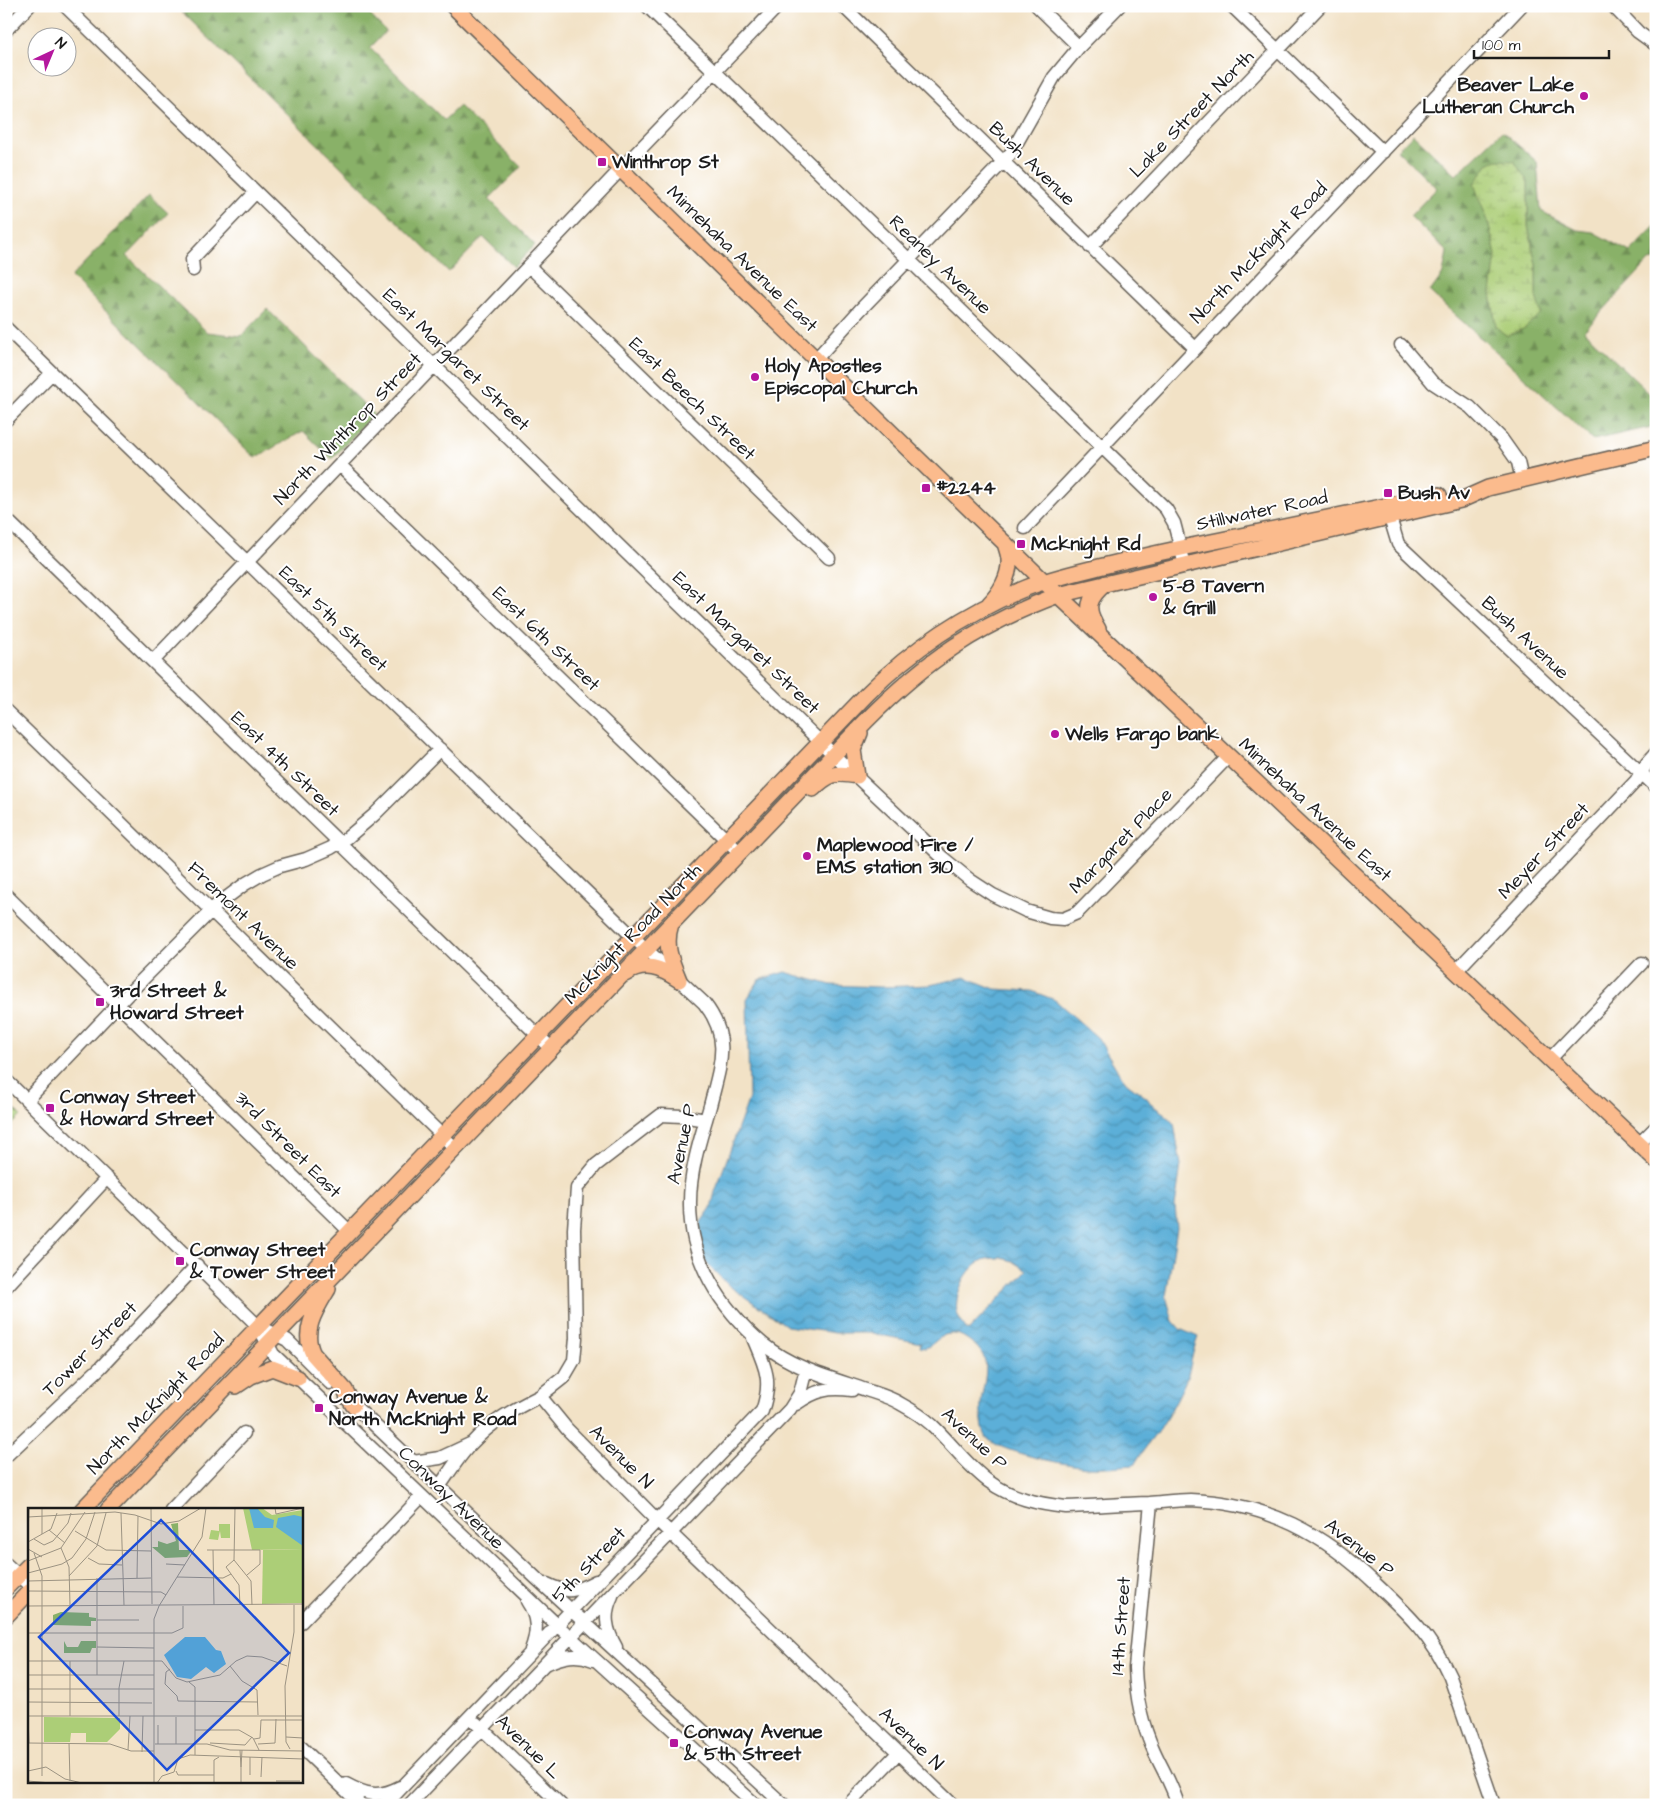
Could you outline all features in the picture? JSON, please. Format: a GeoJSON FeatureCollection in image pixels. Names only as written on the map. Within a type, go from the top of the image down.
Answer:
{"type":"FeatureCollection","features":[{"type":"Feature","properties":{"kind":"main road","name":"Minnehaha Avenue East"},"geometry":{"type":"LineString","coordinates":[[453,6],[1058,595],[1656,1160]]}},
{"type":"Feature","properties":{"kind":"main road","name":"Stillwater Road"},"geometry":{"type":"LineString","coordinates":[[1058,595],[1185,565],[1456,491],[1488,488],[1656,448]]}},
{"type":"Feature","properties":{"kind":"main road","name":"Stillwater Road"},"geometry":{"type":"LineString","coordinates":[[1045,582],[1078,572],[1180,548],[1388,511]]}},
{"type":"Feature","properties":{"kind":"main road"},"geometry":{"type":"LineString","coordinates":[[989,605],[998,594],[1008,572],[1009,560],[1004,542]]}},
{"type":"Feature","properties":{"kind":"main road","name":"McKnight Road North"},"geometry":{"type":"LineString","coordinates":[[258,1326],[885,676],[943,631],[989,605],[1045,582]]}},
{"type":"Feature","properties":{"kind":"main road"},"geometry":{"type":"LineString","coordinates":[[1102,637],[1091,618],[1089,605],[1094,593],[1106,583]]}},
{"type":"Feature","properties":{"kind":"main road","name":"McKnight Road North"},"geometry":{"type":"LineString","coordinates":[[272,1339],[739,852],[784,808],[866,721],[915,674],[947,650],[997,621],[1058,595]]}},
{"type":"Feature","properties":{"kind":"main road"},"geometry":{"type":"LineString","coordinates":[[784,808],[803,798],[821,781],[832,774],[857,776],[853,750],[866,721]]}},
{"type":"Feature","properties":{"kind":"main road"},"geometry":{"type":"LineString","coordinates":[[672,923],[668,934],[668,948],[679,980]]}},
{"type":"Feature","properties":{"kind":"main road"},"geometry":{"type":"LineString","coordinates":[[617,980],[634,969],[648,967],[664,971],[679,980]]}},
{"type":"Feature","properties":{"kind":"main road"},"geometry":{"type":"LineString","coordinates":[[339,1269],[308,1328],[308,1337],[313,1354],[346,1390],[353,1405]]}},
{"type":"Feature","properties":{"kind":"main road","name":"North McKnight Road"},"geometry":{"type":"LineString","coordinates":[[84,1508],[258,1326]]}},
{"type":"Feature","properties":{"kind":"main road","name":"North McKnight Road"},"geometry":{"type":"LineString","coordinates":[[114,1506],[272,1339]]}},
{"type":"Feature","properties":{"kind":"main road"},"geometry":{"type":"LineString","coordinates":[[203,1411],[239,1383],[260,1371],[272,1368],[298,1378]]}},
{"type":"Feature","properties":{"kind":"main road"},"geometry":{"type":"LineString","coordinates":[[6,1588],[25,1575]]}},
{"type":"Feature","properties":{"kind":"main road"},"geometry":{"type":"LineString","coordinates":[[6,1616],[28,1593]]}},
{"type":"Feature","properties":{"kind":"street"},"geometry":{"type":"LineString","coordinates":[[6,30],[29,6]]}},
{"type":"Feature","properties":{"kind":"street","name":"East Margaret Street"},"geometry":{"type":"LineString","coordinates":[[65,6],[835,755]]}},
{"type":"Feature","properties":{"kind":"street","name":"Reaney Avenue"},"geometry":{"type":"LineString","coordinates":[[647,6],[1171,516],[1185,565]]}},
{"type":"Feature","properties":{"kind":"street","name":"North Winthrop Street"},"geometry":{"type":"LineString","coordinates":[[153,661],[778,6]]}},
{"type":"Feature","properties":{"kind":"street","name":"Bush Avenue"},"geometry":{"type":"LineString","coordinates":[[843,6],[1195,348]]}},
{"type":"Feature","properties":{"kind":"street"},"geometry":{"type":"LineString","coordinates":[[1037,6],[1079,47]]}},
{"type":"Feature","properties":{"kind":"street"},"geometry":{"type":"LineString","coordinates":[[816,359],[1003,162],[1054,77],[1079,47],[1119,6]]}},
{"type":"Feature","properties":{"kind":"street"},"geometry":{"type":"LineString","coordinates":[[1232,6],[1383,152]]}},
{"type":"Feature","properties":{"kind":"street","name":"Lake Street North"},"geometry":{"type":"LineString","coordinates":[[1090,247],[1320,6]]}},
{"type":"Feature","properties":{"kind":"street","name":"North McKnight Road"},"geometry":{"type":"LineString","coordinates":[[1025,528],[1521,6]]}},
{"type":"Feature","properties":{"kind":"street"},"geometry":{"type":"LineString","coordinates":[[1613,6],[1638,32],[1656,45]]}},
{"type":"Feature","properties":{"kind":"street"},"geometry":{"type":"LineString","coordinates":[[194,270],[192,259],[256,192]]}},
{"type":"Feature","properties":{"kind":"street","name":"East Beech Street"},"geometry":{"type":"LineString","coordinates":[[529,266],[829,558]]}},
{"type":"Feature","properties":{"kind":"street","name":"East 5th Street"},"geometry":{"type":"LineString","coordinates":[[6,328],[646,950]]}},
{"type":"Feature","properties":{"kind":"street"},"geometry":{"type":"LineString","coordinates":[[1401,345],[1433,384],[1470,408],[1501,438],[1518,462],[1522,480]]}},
{"type":"Feature","properties":{"kind":"street"},"geometry":{"type":"LineString","coordinates":[[6,420],[52,373]]}},
{"type":"Feature","properties":{"kind":"street","name":"East 6th Street"},"geometry":{"type":"LineString","coordinates":[[340,465],[739,852]]}},
{"type":"Feature","properties":{"kind":"street","name":"Bush Avenue"},"geometry":{"type":"LineString","coordinates":[[1388,511],[1398,544],[1656,787]]}},
{"type":"Feature","properties":{"kind":"street","name":"East 4th Street"},"geometry":{"type":"LineString","coordinates":[[6,519],[551,1048]]}},
{"type":"Feature","properties":{"kind":"street","name":"Fremont Avenue"},"geometry":{"type":"LineString","coordinates":[[6,711],[455,1148]]}},
{"type":"Feature","properties":{"kind":"street"},"geometry":{"type":"LineString","coordinates":[[27,1100],[210,910],[228,895],[262,874],[280,866],[306,859],[339,844],[374,815],[440,749]]}},
{"type":"Feature","properties":{"kind":"street","name":"Meyer Street"},"geometry":{"type":"LineString","coordinates":[[1456,971],[1636,781],[1640,772],[1656,753]]}},
{"type":"Feature","properties":{"kind":"street","name":"Margaret Place"},"geometry":{"type":"LineString","coordinates":[[835,755],[943,858],[970,880],[993,895],[1026,911],[1050,918],[1063,919],[1077,913],[1087,904],[1229,756]]}},
{"type":"Feature","properties":{"kind":"street"},"geometry":{"type":"LineString","coordinates":[[1214,772],[1242,768]]}},
{"type":"Feature","properties":{"kind":"street","name":"3rd Street East"},"geometry":{"type":"LineString","coordinates":[[6,895],[350,1232]]}},
{"type":"Feature","properties":{"kind":"street","name":"Avenue P"},"geometry":{"type":"LineString","coordinates":[[646,950],[704,1003],[713,1014],[720,1030],[722,1060],[691,1184],[690,1201],[693,1236],[697,1252],[710,1283],[728,1309],[751,1333],[776,1354],[806,1369],[896,1401],[913,1411],[931,1424],[989,1482],[1006,1492],[1026,1500],[1066,1507],[1189,1500],[1250,1508],[1285,1520],[1343,1554],[1418,1624],[1441,1658],[1450,1677],[1494,1805]]}},
{"type":"Feature","properties":{"kind":"street"},"geometry":{"type":"LineString","coordinates":[[1550,1060],[1642,963]]}},
{"type":"Feature","properties":{"kind":"street","name":"Conway Avenue"},"geometry":{"type":"LineString","coordinates":[[6,1080],[258,1326],[272,1339],[287,1340],[571,1611],[784,1805]]}},
{"type":"Feature","properties":{"kind":"street"},"geometry":{"type":"LineString","coordinates":[[439,1487],[470,1444],[508,1412],[540,1396],[564,1376],[574,1360],[576,1338],[574,1229],[577,1188],[596,1165],[661,1115],[706,1120]]}},
{"type":"Feature","properties":{"kind":"street"},"geometry":{"type":"LineString","coordinates":[[1639,1144],[1656,1127]]}},
{"type":"Feature","properties":{"kind":"street"},"geometry":{"type":"LineString","coordinates":[[8,1282],[107,1178]]}},
{"type":"Feature","properties":{"kind":"street","name":"Tower Street"},"geometry":{"type":"LineString","coordinates":[[6,1456],[101,1367],[197,1265]]}},
{"type":"Feature","properties":{"kind":"street","name":"5th Street"},"geometry":{"type":"LineString","coordinates":[[385,1805],[762,1411],[767,1398],[768,1380],[766,1366],[751,1333]]}},
{"type":"Feature","properties":{"kind":"street","name":"Conway Avenue"},"geometry":{"type":"LineString","coordinates":[[272,1339],[273,1354],[338,1417],[557,1625],[756,1805]]}},
{"type":"Feature","properties":{"kind":"street","name":"5th Street"},"geometry":{"type":"LineString","coordinates":[[409,1805],[417,1799],[584,1622],[790,1409],[800,1393],[806,1369]]}},
{"type":"Feature","properties":{"kind":"street"},"geometry":{"type":"LineString","coordinates":[[790,1409],[812,1394],[826,1389],[837,1388],[877,1394]]}},
{"type":"Feature","properties":{"kind":"street","name":"Avenue N"},"geometry":{"type":"LineString","coordinates":[[540,1396],[567,1429],[658,1521],[952,1805]]}},
{"type":"Feature","properties":{"kind":"street"},"geometry":{"type":"LineString","coordinates":[[338,1417],[344,1414],[350,1418],[420,1483],[429,1477]]}},
{"type":"Feature","properties":{"kind":"street"},"geometry":{"type":"LineString","coordinates":[[172,1508],[244,1432]]}},
{"type":"Feature","properties":{"kind":"street"},"geometry":{"type":"LineString","coordinates":[[413,1462],[440,1458],[470,1444]]}},
{"type":"Feature","properties":{"kind":"street"},"geometry":{"type":"LineString","coordinates":[[302,1621],[422,1496]]}},
{"type":"Feature","properties":{"kind":"street","name":"14th Street"},"geometry":{"type":"LineString","coordinates":[[1150,1502],[1136,1660],[1136,1686],[1144,1727],[1174,1792],[1178,1805]]}},
{"type":"Feature","properties":{"kind":"street"},"geometry":{"type":"LineString","coordinates":[[6,1564],[25,1575]]}},
{"type":"Feature","properties":{"kind":"street"},"geometry":{"type":"LineString","coordinates":[[537,1579],[562,1590],[571,1591],[582,1588],[606,1574]]}},
{"type":"Feature","properties":{"kind":"street"},"geometry":{"type":"LineString","coordinates":[[519,1588],[536,1617],[537,1628],[530,1652]]}},
{"type":"Feature","properties":{"kind":"street"},"geometry":{"type":"LineString","coordinates":[[613,1592],[608,1604],[606,1617],[608,1631],[621,1656]]}},
{"type":"Feature","properties":{"kind":"street"},"geometry":{"type":"LineString","coordinates":[[543,1665],[565,1657],[575,1656],[599,1662]]}},
{"type":"Feature","properties":{"kind":"street","name":"Avenue L"},"geometry":{"type":"LineString","coordinates":[[469,1717],[561,1805]]}},
{"type":"Feature","properties":{"kind":"street"},"geometry":{"type":"LineString","coordinates":[[302,1748],[361,1805]]}},
{"type":"Feature","properties":{"kind":"street"},"geometry":{"type":"LineString","coordinates":[[848,1805],[898,1752]]}},
{"type":"Feature","properties":{"kind":"street"},"geometry":{"type":"LineString","coordinates":[[331,1776],[365,1794],[380,1794],[404,1785]]}},
{"type":"Feature","properties":{"kind":"green space"},"geometry":{"type":"Polygon","coordinates":[[[186,6],[361,6],[386,31],[370,48],[444,120],[459,106],[521,167],[489,199],[535,245],[514,267],[483,237],[449,272],[181,11],[186,6]]]}},
{"type":"Feature","properties":{"kind":"green space"},"geometry":{"type":"Polygon","coordinates":[[[1502,131],[1537,162],[1541,211],[1577,230],[1593,232],[1630,252],[1656,225],[1656,260],[1649,261],[1584,331],[1656,400],[1656,426],[1593,440],[1430,292],[1443,274],[1447,252],[1410,216],[1437,188],[1397,150],[1413,134],[1456,175],[1502,131]],[[1528,182],[1475,184],[1488,221],[1496,255],[1491,293],[1496,327],[1507,336],[1540,313],[1536,297],[1536,265],[1528,226],[1528,182]]]}},
{"type":"Feature","properties":{"kind":"green space"},"geometry":{"type":"Polygon","coordinates":[[[1497,160],[1514,161],[1528,182],[1528,226],[1536,265],[1536,297],[1541,313],[1525,328],[1507,336],[1496,327],[1491,293],[1496,255],[1488,221],[1474,184],[1488,164],[1497,160]]]}},
{"type":"Feature","properties":{"kind":"green space"},"geometry":{"type":"Polygon","coordinates":[[[149,195],[168,213],[127,256],[207,332],[241,336],[267,309],[374,414],[332,459],[303,431],[255,458],[71,277],[149,195]]]}},
{"type":"Feature","properties":{"kind":"green space"},"geometry":{"type":"Polygon","coordinates":[[[6,1101],[21,1116],[6,1131],[6,1101]]]}},
{"type":"Feature","properties":{"kind":"water"},"geometry":{"type":"Polygon","coordinates":[[[785,972],[831,985],[881,987],[930,985],[965,977],[995,989],[1032,991],[1055,1000],[1098,1038],[1127,1083],[1147,1098],[1152,1105],[1165,1114],[1174,1124],[1181,1165],[1175,1206],[1177,1228],[1166,1296],[1173,1321],[1180,1329],[1198,1337],[1188,1373],[1178,1397],[1161,1427],[1134,1465],[1094,1467],[1065,1464],[1006,1449],[987,1438],[983,1428],[981,1410],[986,1371],[983,1356],[979,1349],[961,1336],[946,1334],[925,1348],[920,1347],[921,1343],[870,1333],[835,1333],[787,1326],[729,1286],[704,1261],[699,1252],[701,1222],[711,1208],[749,1098],[747,999],[759,980],[785,972]],[[1002,1258],[986,1259],[979,1262],[967,1275],[959,1293],[957,1311],[960,1320],[968,1331],[1027,1270],[1013,1261],[1002,1258]]]}},
{"type":"Feature","properties":{"kind":"place","name":"Beaver Lake Lutheran Church"},"geometry":{"type":"Point","coordinates":[1584,96]}},
{"type":"Feature","properties":{"kind":"place","name":"Winthrop St"},"geometry":{"type":"Point","coordinates":[602,162]}},
{"type":"Feature","properties":{"kind":"place","name":"Holy Apostles Episcopal Church"},"geometry":{"type":"Point","coordinates":[755,377]}},
{"type":"Feature","properties":{"kind":"place","name":"#2244"},"geometry":{"type":"Point","coordinates":[926,488]}},
{"type":"Feature","properties":{"kind":"place","name":"Bush Av"},"geometry":{"type":"Point","coordinates":[1388,493]}},
{"type":"Feature","properties":{"kind":"place","name":"Mcknight Rd"},"geometry":{"type":"Point","coordinates":[1021,544]}},
{"type":"Feature","properties":{"kind":"place","name":"5-8 Tavern & Grill"},"geometry":{"type":"Point","coordinates":[1153,597]}},
{"type":"Feature","properties":{"kind":"place","name":"Wells Fargo bank"},"geometry":{"type":"Point","coordinates":[1055,734]}},
{"type":"Feature","properties":{"kind":"place","name":"Maplewood Fire / EMS station 310"},"geometry":{"type":"Point","coordinates":[807,856]}},
{"type":"Feature","properties":{"kind":"place","name":"3rd Street & Howard Street"},"geometry":{"type":"Point","coordinates":[100,1002]}},
{"type":"Feature","properties":{"kind":"place","name":"Conway Street & Howard Street"},"geometry":{"type":"Point","coordinates":[50,1108]}},
{"type":"Feature","properties":{"kind":"place","name":"Conway Street & Tower Street"},"geometry":{"type":"Point","coordinates":[180,1261]}},
{"type":"Feature","properties":{"kind":"place","name":"Conway Avenue & North McKnight Road"},"geometry":{"type":"Point","coordinates":[319,1408]}},
{"type":"Feature","properties":{"kind":"place","name":"Conway Avenue & 5th Street"},"geometry":{"type":"Point","coordinates":[674,1743]}}]}
